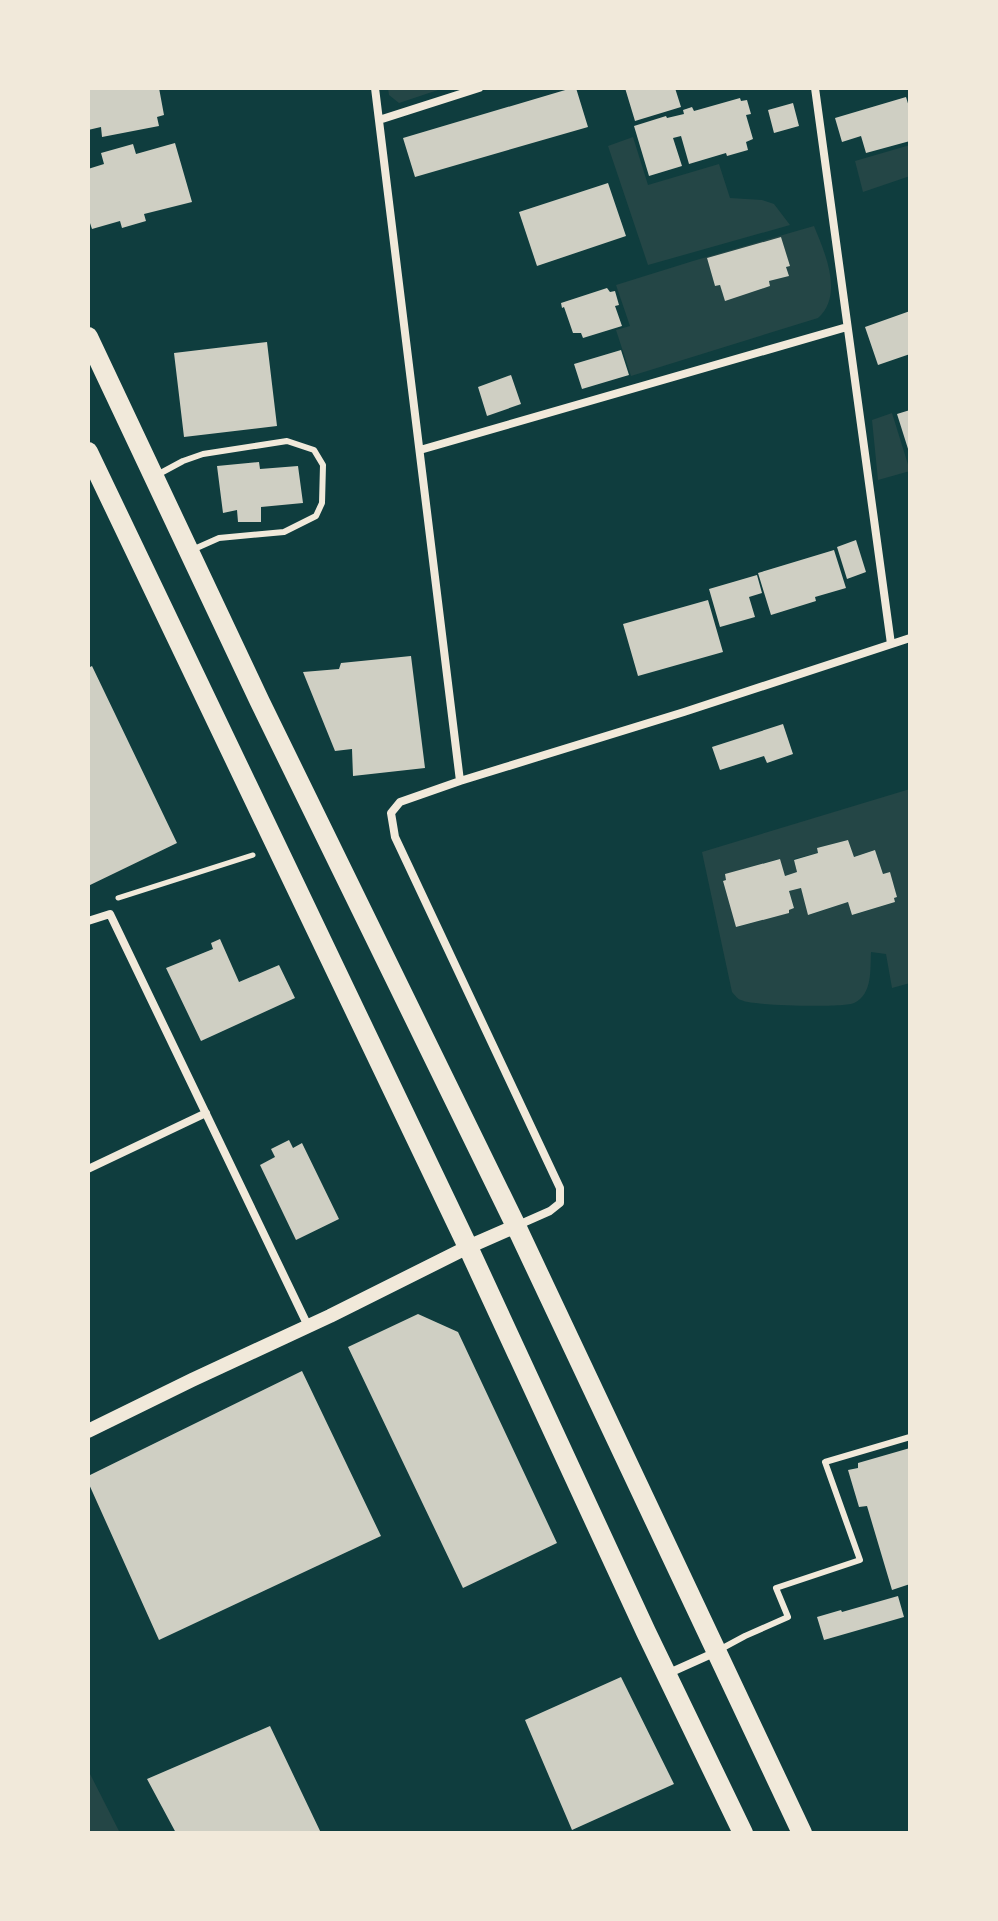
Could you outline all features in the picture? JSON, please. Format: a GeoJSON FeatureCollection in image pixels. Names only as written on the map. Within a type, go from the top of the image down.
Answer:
{"type":"FeatureCollection","features":[{"type":"Feature","properties":{"kind":"main road"},"geometry":{"type":"LineString","coordinates":[[88,337],[260,702],[516,1226],[802,1833]]}},
{"type":"Feature","properties":{"kind":"main road"},"geometry":{"type":"LineString","coordinates":[[88,452],[468,1247],[743,1833]]}},
{"type":"Feature","properties":{"kind":"street"},"geometry":{"type":"LineString","coordinates":[[375,88],[460,781]]}},
{"type":"Feature","properties":{"kind":"street"},"geometry":{"type":"LineString","coordinates":[[379,120],[479,88]]}},
{"type":"Feature","properties":{"kind":"street"},"geometry":{"type":"LineString","coordinates":[[815,88],[891,644]]}},
{"type":"Feature","properties":{"kind":"street"},"geometry":{"type":"LineString","coordinates":[[420,450],[847,327]]}},
{"type":"Feature","properties":{"kind":"street"},"geometry":{"type":"LineString","coordinates":[[88,1431],[468,1247],[544,1214],[560,1203],[560,1188],[395,837],[391,813],[400,802],[910,638]]}},
{"type":"Feature","properties":{"kind":"street"},"geometry":{"type":"LineString","coordinates":[[88,921],[110,914],[308,1326]]}},
{"type":"Feature","properties":{"kind":"street"},"geometry":{"type":"LineString","coordinates":[[88,1169],[206,1113]]}},
{"type":"Feature","properties":{"kind":"street"},"geometry":{"type":"LineString","coordinates":[[666,1674],[716,1652]]}},
{"type":"Feature","properties":{"kind":"lane"},"geometry":{"type":"LineString","coordinates":[[154,477],[203,454],[287,441],[314,450],[323,465],[322,503],[316,516],[284,532],[219,538],[189,551]]}},
{"type":"Feature","properties":{"kind":"lane"},"geometry":{"type":"LineString","coordinates":[[716,1652],[788,1617],[776,1588],[860,1560],[825,1462],[910,1437]]}},
{"type":"Feature","properties":{"kind":"path"},"geometry":{"type":"LineString","coordinates":[[110,914],[112,900],[277,847]]}},
{"type":"Feature","properties":{"kind":"shaded area"},"geometry":{"type":"Polygon","coordinates":[[[388,88],[444,88],[399,103],[389,95],[388,88]]]}},
{"type":"Feature","properties":{"kind":"shaded area"},"geometry":{"type":"Polygon","coordinates":[[[633,137],[648,185],[719,164],[730,198],[774,204],[790,225],[648,265],[608,146],[633,137]]]}},
{"type":"Feature","properties":{"kind":"shaded area"},"geometry":{"type":"Polygon","coordinates":[[[910,145],[910,176],[863,192],[855,161],[910,145]]]}},
{"type":"Feature","properties":{"kind":"shaded area"},"geometry":{"type":"Polygon","coordinates":[[[814,226],[830,274],[830,298],[818,318],[631,376],[616,330],[630,326],[616,285],[814,226]],[[781,237],[707,258],[715,286],[720,285],[723,295],[747,288],[749,293],[770,286],[769,281],[788,276],[786,267],[789,265],[781,237]]]}},
{"type":"Feature","properties":{"kind":"shaded area"},"geometry":{"type":"Polygon","coordinates":[[[892,413],[910,471],[878,480],[872,420],[892,413]]]}},
{"type":"Feature","properties":{"kind":"shaded area"},"geometry":{"type":"Polygon","coordinates":[[[910,789],[910,983],[892,988],[886,954],[871,952],[865,994],[854,1003],[798,1006],[738,999],[732,992],[702,852],[910,789]],[[848,840],[817,848],[818,853],[794,859],[797,872],[785,876],[779,859],[726,874],[723,882],[737,927],[788,913],[794,907],[789,891],[801,888],[809,915],[848,902],[853,915],[895,902],[894,898],[897,897],[890,872],[883,874],[875,850],[854,857],[848,840]]]}},
{"type":"Feature","properties":{"kind":"shaded area"},"geometry":{"type":"Polygon","coordinates":[[[88,1770],[120,1833],[88,1833],[88,1770]]]}},
{"type":"Feature","properties":{"kind":"building"},"geometry":{"type":"Polygon","coordinates":[[[88,88],[159,88],[164,115],[157,117],[159,126],[102,137],[101,127],[88,130],[88,88]]]}},
{"type":"Feature","properties":{"kind":"building"},"geometry":{"type":"Polygon","coordinates":[[[576,88],[588,127],[415,177],[403,138],[576,88]]]}},
{"type":"Feature","properties":{"kind":"building"},"geometry":{"type":"Polygon","coordinates":[[[625,88],[675,88],[681,107],[635,121],[625,88]]]}},
{"type":"Feature","properties":{"kind":"building"},"geometry":{"type":"Polygon","coordinates":[[[906,97],[910,110],[910,141],[866,153],[861,136],[842,142],[835,118],[906,97]]]}},
{"type":"Feature","properties":{"kind":"building"},"geometry":{"type":"Polygon","coordinates":[[[740,98],[741,101],[747,100],[751,114],[746,115],[753,139],[746,142],[748,150],[689,164],[681,136],[673,138],[682,166],[649,176],[634,126],[684,114],[683,110],[692,107],[694,111],[740,98]]]}},
{"type":"Feature","properties":{"kind":"building"},"geometry":{"type":"Polygon","coordinates":[[[793,103],[799,126],[774,133],[768,110],[793,103]]]}},
{"type":"Feature","properties":{"kind":"building"},"geometry":{"type":"Polygon","coordinates":[[[175,143],[192,202],[144,214],[146,221],[122,228],[120,221],[92,229],[88,217],[88,169],[104,164],[101,153],[133,144],[136,154],[175,143]]]}},
{"type":"Feature","properties":{"kind":"building"},"geometry":{"type":"Polygon","coordinates":[[[608,183],[626,236],[537,266],[519,212],[608,183]]]}},
{"type":"Feature","properties":{"kind":"building"},"geometry":{"type":"Polygon","coordinates":[[[781,237],[790,266],[786,267],[789,276],[769,281],[770,286],[725,301],[720,285],[715,286],[707,258],[781,237]]]}},
{"type":"Feature","properties":{"kind":"building"},"geometry":{"type":"Polygon","coordinates":[[[607,288],[610,292],[615,291],[619,305],[615,306],[622,326],[583,338],[581,333],[573,333],[561,303],[607,288]]]}},
{"type":"Feature","properties":{"kind":"building"},"geometry":{"type":"Polygon","coordinates":[[[910,311],[910,354],[878,365],[865,327],[910,311]]]}},
{"type":"Feature","properties":{"kind":"building"},"geometry":{"type":"Polygon","coordinates":[[[267,342],[277,426],[184,437],[174,353],[267,342]]]}},
{"type":"Feature","properties":{"kind":"building"},"geometry":{"type":"Polygon","coordinates":[[[621,350],[629,375],[582,389],[574,364],[621,350]]]}},
{"type":"Feature","properties":{"kind":"building"},"geometry":{"type":"Polygon","coordinates":[[[511,375],[521,404],[487,416],[478,387],[511,375]]]}},
{"type":"Feature","properties":{"kind":"building"},"geometry":{"type":"Polygon","coordinates":[[[910,410],[910,452],[909,452],[897,414],[910,410]]]}},
{"type":"Feature","properties":{"kind":"building"},"geometry":{"type":"Polygon","coordinates":[[[259,462],[260,469],[298,466],[303,503],[261,507],[261,522],[238,522],[237,510],[223,513],[217,466],[259,462]]]}},
{"type":"Feature","properties":{"kind":"building"},"geometry":{"type":"Polygon","coordinates":[[[856,540],[866,572],[847,579],[837,547],[856,540]]]}},
{"type":"Feature","properties":{"kind":"building"},"geometry":{"type":"Polygon","coordinates":[[[834,550],[846,588],[771,615],[758,573],[834,550]]]}},
{"type":"Feature","properties":{"kind":"building"},"geometry":{"type":"Polygon","coordinates":[[[757,575],[762,593],[749,597],[755,617],[720,627],[709,589],[757,575]]]}},
{"type":"Feature","properties":{"kind":"building"},"geometry":{"type":"Polygon","coordinates":[[[708,600],[723,652],[638,676],[623,624],[708,600]]]}},
{"type":"Feature","properties":{"kind":"building"},"geometry":{"type":"Polygon","coordinates":[[[411,656],[425,768],[353,776],[352,749],[335,751],[303,672],[339,669],[341,663],[411,656]]]}},
{"type":"Feature","properties":{"kind":"building"},"geometry":{"type":"Polygon","coordinates":[[[92,666],[177,843],[88,886],[88,668],[92,666]]]}},
{"type":"Feature","properties":{"kind":"building"},"geometry":{"type":"Polygon","coordinates":[[[783,724],[793,754],[767,763],[764,756],[720,770],[712,747],[783,724]]]}},
{"type":"Feature","properties":{"kind":"building"},"geometry":{"type":"Polygon","coordinates":[[[848,840],[854,857],[875,850],[883,874],[890,872],[897,897],[894,898],[895,902],[852,915],[848,902],[808,915],[801,888],[789,891],[794,908],[789,913],[736,927],[723,881],[726,880],[725,874],[780,859],[785,876],[797,872],[794,860],[818,853],[817,848],[848,840]]]}},
{"type":"Feature","properties":{"kind":"building"},"geometry":{"type":"Polygon","coordinates":[[[220,939],[239,982],[279,965],[295,998],[201,1041],[166,968],[213,949],[211,943],[220,939]]]}},
{"type":"Feature","properties":{"kind":"building"},"geometry":{"type":"Polygon","coordinates":[[[289,1140],[293,1148],[302,1143],[339,1219],[296,1240],[260,1165],[275,1157],[271,1149],[289,1140]]]}},
{"type":"Feature","properties":{"kind":"building"},"geometry":{"type":"Polygon","coordinates":[[[418,1314],[458,1332],[557,1543],[463,1588],[348,1347],[418,1314]]]}},
{"type":"Feature","properties":{"kind":"building"},"geometry":{"type":"Polygon","coordinates":[[[302,1371],[381,1536],[159,1640],[88,1476],[302,1371]]]}},
{"type":"Feature","properties":{"kind":"building"},"geometry":{"type":"Polygon","coordinates":[[[910,1448],[910,1584],[892,1590],[867,1506],[859,1507],[848,1470],[858,1468],[858,1463],[910,1448]]]}},
{"type":"Feature","properties":{"kind":"building"},"geometry":{"type":"Polygon","coordinates":[[[898,1596],[904,1617],[824,1640],[817,1617],[898,1596]]]}},
{"type":"Feature","properties":{"kind":"building"},"geometry":{"type":"Polygon","coordinates":[[[621,1677],[674,1784],[572,1830],[525,1720],[621,1677]]]}},
{"type":"Feature","properties":{"kind":"building"},"geometry":{"type":"Polygon","coordinates":[[[270,1726],[321,1833],[176,1833],[147,1779],[270,1726]]]}}]}
